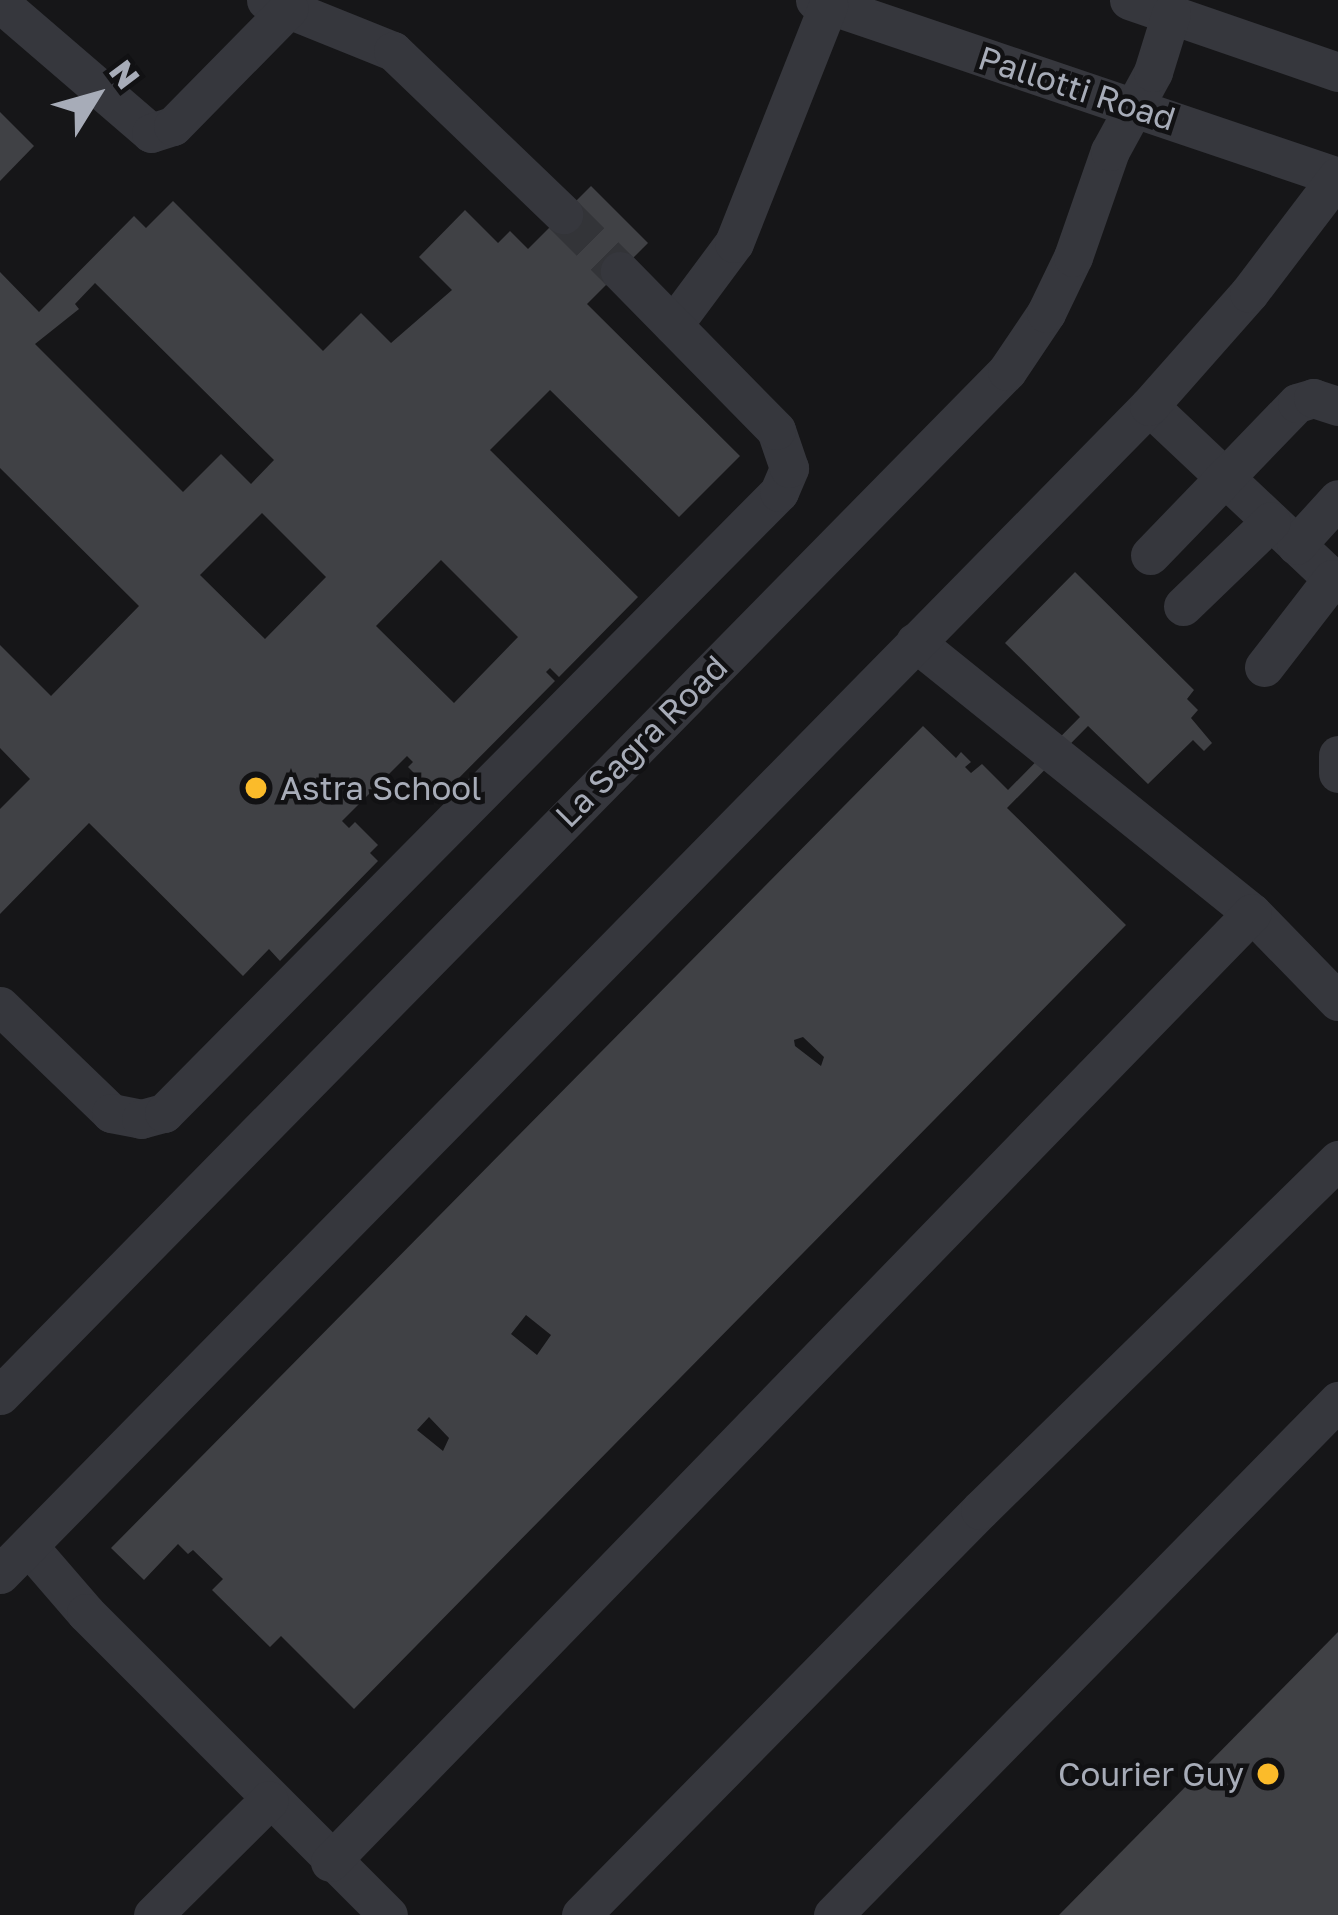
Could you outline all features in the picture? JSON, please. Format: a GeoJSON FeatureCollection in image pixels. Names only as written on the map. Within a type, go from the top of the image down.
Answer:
{"type":"FeatureCollection","features":[{"type":"Feature","properties":{"kind":"street"},"geometry":{"type":"LineString","coordinates":[[1129,0],[1338,72]]}},
{"type":"Feature","properties":{"kind":"street"},"geometry":{"type":"LineString","coordinates":[[674,325],[734,243],[822,2]]}},
{"type":"Feature","properties":{"kind":"street","name":"Pallotti Road"},"geometry":{"type":"LineString","coordinates":[[822,2],[1132,111],[1186,124],[1338,177]]}},
{"type":"Feature","properties":{"kind":"street"},"geometry":{"type":"LineString","coordinates":[[0,3],[151,133],[173,126],[277,4],[393,51],[563,214]]}},
{"type":"Feature","properties":{"kind":"street","name":"La Sagra Road"},"geometry":{"type":"LineString","coordinates":[[0,1395],[1007,371],[1055,294],[1110,152],[1154,72],[1171,14]]}},
{"type":"Feature","properties":{"kind":"street"},"geometry":{"type":"LineString","coordinates":[[0,1574],[1149,406],[1249,293],[1338,177]]}},
{"type":"Feature","properties":{"kind":"street"},"geometry":{"type":"LineString","coordinates":[[0,1006],[99,1104],[126,1118],[164,1113],[778,492],[789,468],[784,442],[620,271]]}},
{"type":"Feature","properties":{"kind":"street"},"geometry":{"type":"LineString","coordinates":[[1150,555],[1305,398],[1338,406]]}},
{"type":"Feature","properties":{"kind":"street"},"geometry":{"type":"LineString","coordinates":[[1149,406],[1335,582],[1264,668]]}},
{"type":"Feature","properties":{"kind":"street"},"geometry":{"type":"LineString","coordinates":[[1183,606],[1338,499]]}},
{"type":"Feature","properties":{"kind":"street"},"geometry":{"type":"LineString","coordinates":[[915,642],[1252,913],[1338,1000]]}},
{"type":"Feature","properties":{"kind":"street"},"geometry":{"type":"LineString","coordinates":[[1338,755],[1338,773]]}},
{"type":"Feature","properties":{"kind":"street"},"geometry":{"type":"LineString","coordinates":[[331,1862],[1252,913]]}},
{"type":"Feature","properties":{"kind":"street"},"geometry":{"type":"LineString","coordinates":[[581,1915],[997,1493],[1338,1160]]}},
{"type":"Feature","properties":{"kind":"street"},"geometry":{"type":"LineString","coordinates":[[833,1915],[1338,1401]]}},
{"type":"Feature","properties":{"kind":"street"},"geometry":{"type":"LineString","coordinates":[[29,1547],[269,1799],[388,1915]]}},
{"type":"Feature","properties":{"kind":"street"},"geometry":{"type":"LineString","coordinates":[[153,1915],[269,1799]]}},
{"type":"Feature","properties":{"kind":"building"},"geometry":{"type":"Polygon","coordinates":[[[0,112],[34,146],[0,181],[0,112]]]}},
{"type":"Feature","properties":{"kind":"building"},"geometry":{"type":"Polygon","coordinates":[[[591,186],[648,243],[587,304],[740,456],[679,517],[550,390],[490,450],[638,597],[559,677],[550,668],[546,672],[555,681],[447,790],[438,782],[431,790],[408,767],[413,762],[407,756],[342,821],[349,828],[355,822],[378,845],[370,853],[378,861],[280,961],[269,949],[243,976],[89,823],[0,914],[0,809],[30,779],[0,748],[0,645],[51,696],[139,606],[0,468],[0,272],[39,312],[134,216],[146,228],[173,201],[323,351],[361,313],[391,343],[452,290],[419,257],[465,210],[498,243],[510,231],[528,249],[591,186]],[[95,283],[75,304],[79,309],[35,344],[183,492],[221,454],[251,484],[274,460],[95,283]],[[262,513],[200,575],[265,639],[326,577],[262,513]],[[441,560],[376,626],[454,703],[518,637],[441,560]]]}},
{"type":"Feature","properties":{"kind":"building"},"geometry":{"type":"Polygon","coordinates":[[[1075,572],[1194,690],[1187,699],[1198,710],[1191,718],[1212,743],[1204,751],[1193,740],[1148,784],[1088,726],[1007,808],[1126,925],[354,1709],[281,1636],[270,1647],[212,1590],[223,1579],[193,1550],[188,1554],[178,1544],[144,1580],[111,1548],[923,726],[956,758],[961,752],[971,762],[965,767],[971,773],[982,764],[1008,790],[1080,717],[1005,643],[1075,572]],[[803,1037],[794,1040],[795,1046],[821,1066],[824,1057],[803,1037]],[[526,1315],[511,1334],[537,1355],[551,1335],[526,1315]],[[429,1417],[417,1430],[443,1451],[449,1438],[429,1417]]]}},
{"type":"Feature","properties":{"kind":"building","name":"Courier Guy"},"geometry":{"type":"Polygon","coordinates":[[[1338,1632],[1338,1915],[1059,1915],[1338,1632]]]}},
{"type":"Feature","properties":{"kind":"tunnel"},"geometry":{"type":"LineString","coordinates":[[563,214],[620,271]]}},
{"type":"Feature","properties":{"kind":"place","name":"Astra School"},"geometry":{"type":"Point","coordinates":[256,788]}},
{"type":"Feature","properties":{"kind":"place","name":"Courier Guy"},"geometry":{"type":"Point","coordinates":[1268,1774]}}]}
